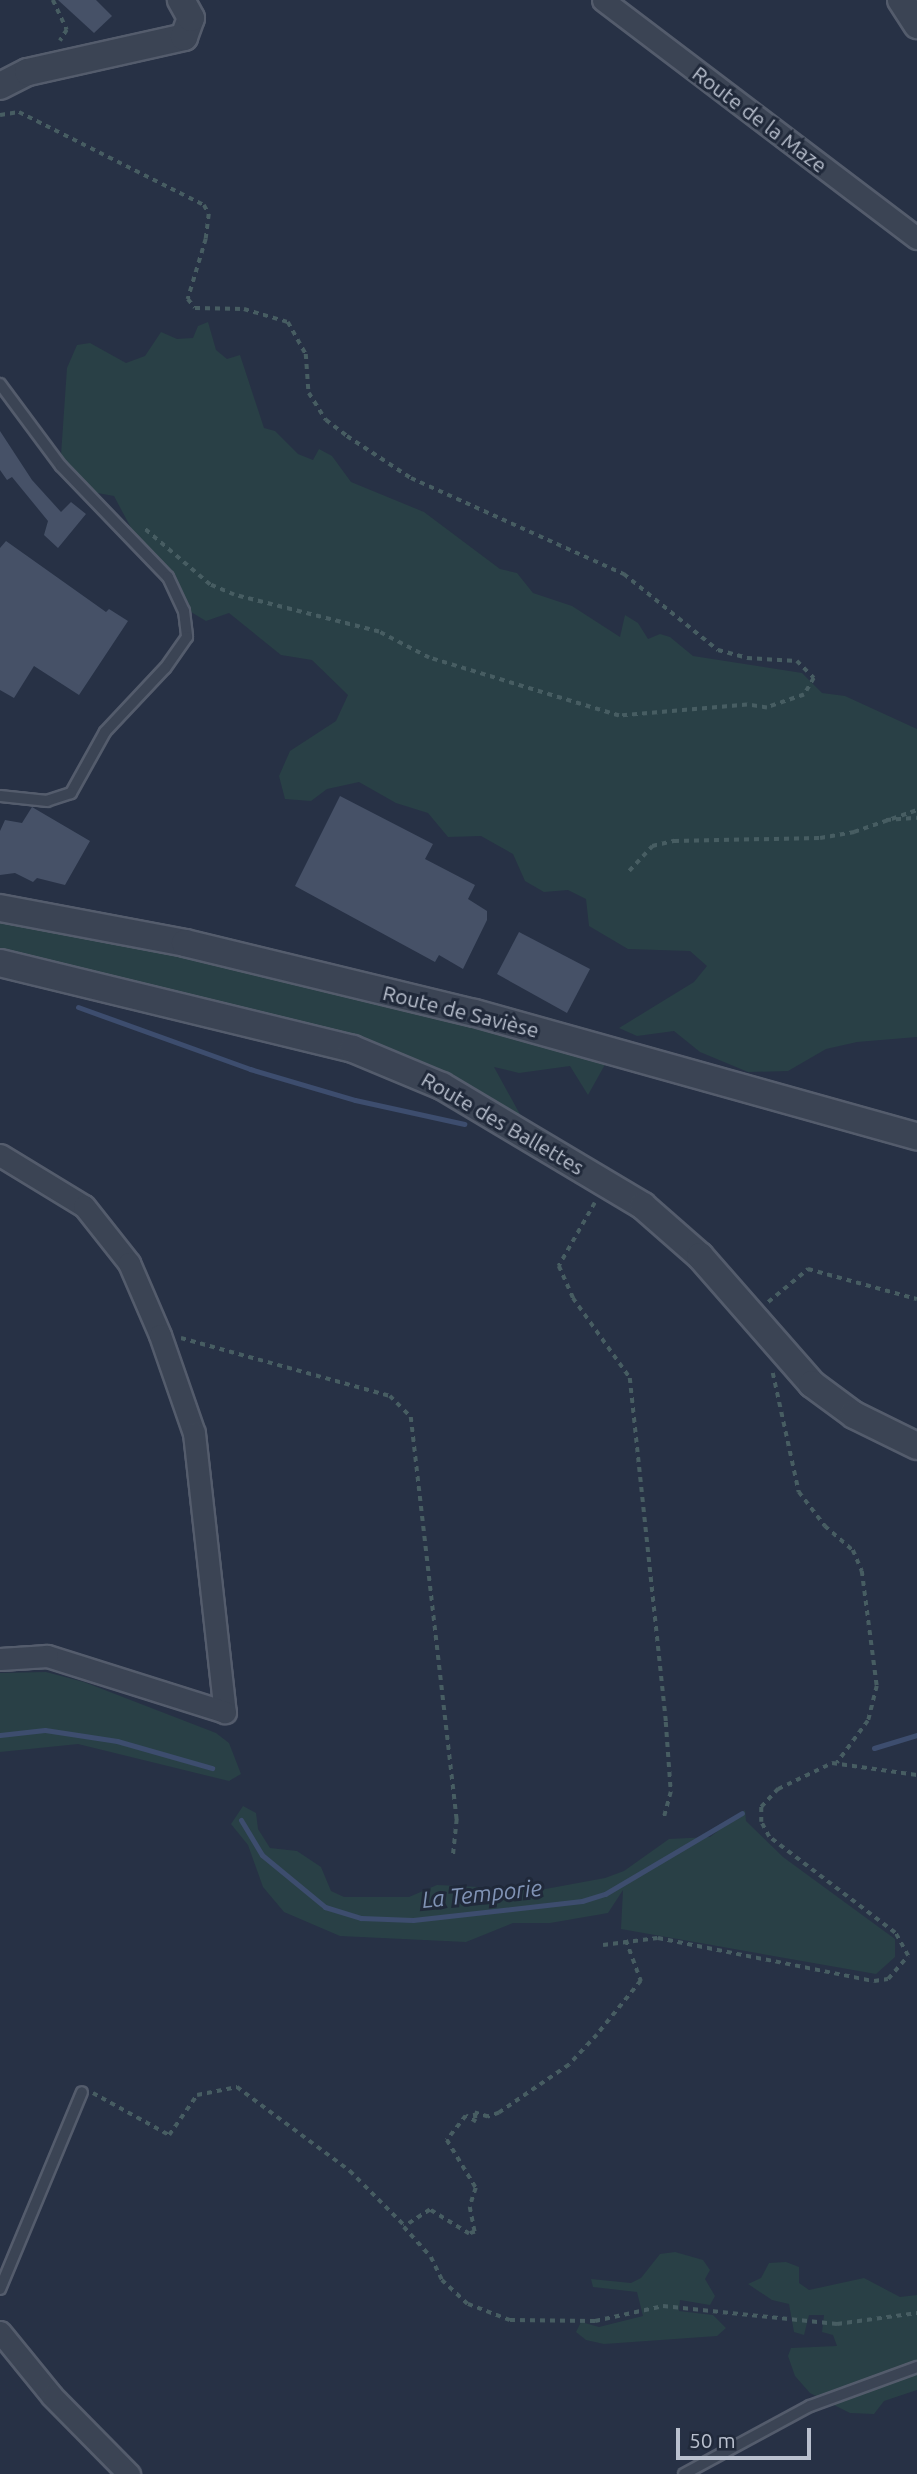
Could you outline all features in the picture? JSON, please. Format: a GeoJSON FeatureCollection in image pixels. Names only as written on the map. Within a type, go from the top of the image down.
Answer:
{"type":"FeatureCollection","features":[{"type":"Feature","properties":{"kind":"street"},"geometry":{"type":"LineString","coordinates":[[0,86],[28,72],[184,37],[191,18],[181,0]]}},
{"type":"Feature","properties":{"kind":"street","name":"Route de la Maze"},"geometry":{"type":"LineString","coordinates":[[603,0],[917,238]]}},
{"type":"Feature","properties":{"kind":"street"},"geometry":{"type":"LineString","coordinates":[[901,0],[917,25]]}},
{"type":"Feature","properties":{"kind":"street","name":"Route de Savièse"},"geometry":{"type":"LineString","coordinates":[[0,908],[185,943],[475,1013],[917,1136]]}},
{"type":"Feature","properties":{"kind":"street","name":"Route des Ballettes"},"geometry":{"type":"LineString","coordinates":[[0,963],[379,1057],[442,1086],[607,1184],[677,1234],[780,1349],[832,1401],[917,1446]]}},
{"type":"Feature","properties":{"kind":"street"},"geometry":{"type":"LineString","coordinates":[[0,1155],[84,1206],[129,1263],[158,1332],[194,1433],[225,1712],[47,1656],[0,1659]]}},
{"type":"Feature","properties":{"kind":"street"},"geometry":{"type":"LineString","coordinates":[[0,2332],[52,2396],[129,2474]]}},
{"type":"Feature","properties":{"kind":"lane"},"geometry":{"type":"LineString","coordinates":[[0,384],[61,466],[111,514],[177,590],[187,638],[165,668],[105,732],[71,793],[47,801],[4,797],[0,785]]}},
{"type":"Feature","properties":{"kind":"lane"},"geometry":{"type":"LineString","coordinates":[[0,2289],[82,2092]]}},
{"type":"Feature","properties":{"kind":"lane"},"geometry":{"type":"LineString","coordinates":[[684,2474],[810,2406],[917,2367]]}},
{"type":"Feature","properties":{"kind":"path"},"geometry":{"type":"LineString","coordinates":[[53,0],[67,30],[60,41]]}},
{"type":"Feature","properties":{"kind":"path"},"geometry":{"type":"LineString","coordinates":[[0,115],[19,112],[204,205],[209,214],[206,239],[188,299],[195,307],[244,309],[288,322],[306,354],[309,393],[326,420],[355,442],[411,478],[624,574],[680,624],[718,650],[747,658],[797,662],[814,678],[804,695],[767,708],[747,705],[620,716],[439,662],[379,632],[234,595],[211,585],[140,525],[111,514]]}},
{"type":"Feature","properties":{"kind":"path"},"geometry":{"type":"LineString","coordinates":[[629,871],[652,846],[674,841],[820,838],[853,832],[917,810]]}},
{"type":"Feature","properties":{"kind":"path"},"geometry":{"type":"LineString","coordinates":[[884,820],[917,818]]}},
{"type":"Feature","properties":{"kind":"path"},"geometry":{"type":"LineString","coordinates":[[607,1184],[559,1266],[573,1298],[630,1378],[666,1722],[671,1793],[664,1818]]}},
{"type":"Feature","properties":{"kind":"path"},"geometry":{"type":"LineString","coordinates":[[752,1315],[808,1269],[917,1299]]}},
{"type":"Feature","properties":{"kind":"path"},"geometry":{"type":"LineString","coordinates":[[158,1332],[390,1396],[411,1417],[457,1819],[453,1855]]}},
{"type":"Feature","properties":{"kind":"path"},"geometry":{"type":"LineString","coordinates":[[603,1945],[658,1938],[874,1981],[898,1972],[908,1956],[895,1933],[769,1837],[761,1822],[761,1807],[778,1789],[837,1763],[868,1721],[877,1686],[862,1571],[853,1550],[825,1526],[799,1492],[773,1373],[780,1349]]}},
{"type":"Feature","properties":{"kind":"path"},"geometry":{"type":"LineString","coordinates":[[837,1763],[917,1775]]}},
{"type":"Feature","properties":{"kind":"path"},"geometry":{"type":"LineString","coordinates":[[405,2226],[430,2210],[469,2234],[475,2232],[470,2207],[476,2188],[447,2140],[466,2116],[476,2122],[475,2113],[499,2113],[569,2065],[605,2026],[641,1981],[626,1940]]}},
{"type":"Feature","properties":{"kind":"path"},"geometry":{"type":"LineString","coordinates":[[82,2092],[89,2090],[169,2135],[197,2095],[237,2087],[350,2171],[405,2226],[407,2235],[431,2257],[442,2280],[468,2304],[510,2320],[565,2323],[629,2316],[663,2306],[837,2323],[917,2313]]}},
{"type":"Feature","properties":{"kind":"green space"},"geometry":{"type":"Polygon","coordinates":[[[208,322],[216,350],[227,359],[240,355],[264,428],[275,431],[298,454],[313,460],[319,449],[332,456],[351,482],[424,512],[500,569],[517,573],[533,593],[572,606],[620,637],[625,615],[638,623],[648,639],[660,634],[670,637],[693,656],[802,673],[822,693],[845,696],[917,729],[917,1037],[857,1042],[826,1049],[788,1071],[748,1072],[700,1052],[674,1031],[637,1036],[619,1028],[694,982],[707,966],[690,951],[628,949],[589,926],[586,899],[568,890],[544,892],[525,881],[513,854],[481,836],[448,837],[428,813],[396,803],[359,782],[327,789],[311,801],[285,799],[279,776],[290,751],[336,721],[348,695],[312,660],[281,655],[229,613],[206,621],[186,609],[146,556],[114,496],[92,492],[73,479],[61,455],[67,368],[77,345],[90,343],[126,363],[145,356],[161,332],[177,339],[193,338],[198,326],[208,322]]]}},
{"type":"Feature","properties":{"kind":"green space"},"geometry":{"type":"Polygon","coordinates":[[[0,918],[372,999],[607,1061],[588,1095],[570,1066],[519,1073],[494,1067],[522,1118],[477,1095],[0,954],[0,918]]]}},
{"type":"Feature","properties":{"kind":"green space"},"geometry":{"type":"Polygon","coordinates":[[[46,1672],[84,1682],[216,1733],[229,1743],[241,1774],[229,1781],[78,1744],[0,1752],[0,1673],[46,1672]]]}},
{"type":"Feature","properties":{"kind":"green space"},"geometry":{"type":"Polygon","coordinates":[[[243,1806],[256,1813],[258,1829],[270,1848],[297,1851],[321,1867],[331,1891],[344,1897],[409,1897],[437,1885],[540,1890],[605,1878],[624,1871],[669,1839],[710,1837],[745,1810],[746,1821],[783,1857],[895,1939],[895,1957],[876,1974],[621,1929],[623,1890],[608,1913],[550,1923],[513,1923],[466,1942],[340,1936],[284,1912],[263,1887],[248,1845],[231,1824],[243,1806]]]}},
{"type":"Feature","properties":{"kind":"green space"},"geometry":{"type":"Polygon","coordinates":[[[675,2252],[703,2260],[710,2270],[705,2279],[715,2296],[710,2305],[680,2300],[679,2311],[713,2315],[726,2328],[717,2336],[604,2344],[586,2340],[576,2332],[581,2322],[599,2327],[643,2316],[637,2292],[593,2287],[591,2279],[631,2283],[641,2278],[660,2254],[675,2252]]]}},
{"type":"Feature","properties":{"kind":"green space"},"geometry":{"type":"Polygon","coordinates":[[[786,2262],[799,2267],[799,2283],[809,2290],[864,2278],[900,2297],[917,2295],[917,2390],[884,2401],[874,2414],[850,2413],[810,2393],[795,2376],[788,2356],[791,2348],[837,2346],[833,2335],[822,2332],[824,2315],[809,2315],[804,2335],[794,2332],[789,2304],[772,2300],[748,2284],[761,2278],[769,2263],[786,2262]]]}},
{"type":"Feature","properties":{"kind":"building"},"geometry":{"type":"Polygon","coordinates":[[[58,0],[96,0],[112,16],[94,33],[58,0]]]}},
{"type":"Feature","properties":{"kind":"building"},"geometry":{"type":"Polygon","coordinates":[[[0,431],[32,480],[61,512],[71,502],[86,514],[58,548],[44,535],[48,521],[12,477],[7,480],[0,470],[0,431]]]}},
{"type":"Feature","properties":{"kind":"building"},"geometry":{"type":"Polygon","coordinates":[[[6,541],[106,612],[109,609],[128,621],[79,695],[34,666],[14,698],[0,690],[0,548],[6,541]]]}},
{"type":"Feature","properties":{"kind":"building"},"geometry":{"type":"Polygon","coordinates":[[[340,796],[433,844],[425,859],[475,885],[468,899],[487,911],[487,920],[463,969],[439,955],[435,962],[295,886],[340,796]]]}},
{"type":"Feature","properties":{"kind":"building"},"geometry":{"type":"Polygon","coordinates":[[[32,807],[90,841],[65,885],[37,878],[33,882],[15,873],[0,875],[0,831],[5,820],[22,823],[32,807]]]}},
{"type":"Feature","properties":{"kind":"building"},"geometry":{"type":"Polygon","coordinates":[[[519,932],[590,969],[567,1013],[497,974],[519,932]]]}},
{"type":"Feature","properties":{"kind":"waterway"},"geometry":{"type":"LineString","coordinates":[[78,1007],[250,1069],[355,1100],[464,1124]]}},
{"type":"Feature","properties":{"kind":"waterway","name":"La Temporie"},"geometry":{"type":"LineString","coordinates":[[0,1735],[45,1730],[117,1741],[212,1768]]}},
{"type":"Feature","properties":{"kind":"waterway","name":"La Temporie"},"geometry":{"type":"LineString","coordinates":[[874,1748],[917,1735]]}},
{"type":"Feature","properties":{"kind":"waterway","name":"La Temporie"},"geometry":{"type":"LineString","coordinates":[[241,1820],[262,1855],[325,1907],[361,1918],[413,1920],[582,1901],[605,1894],[742,1813]]}}]}
